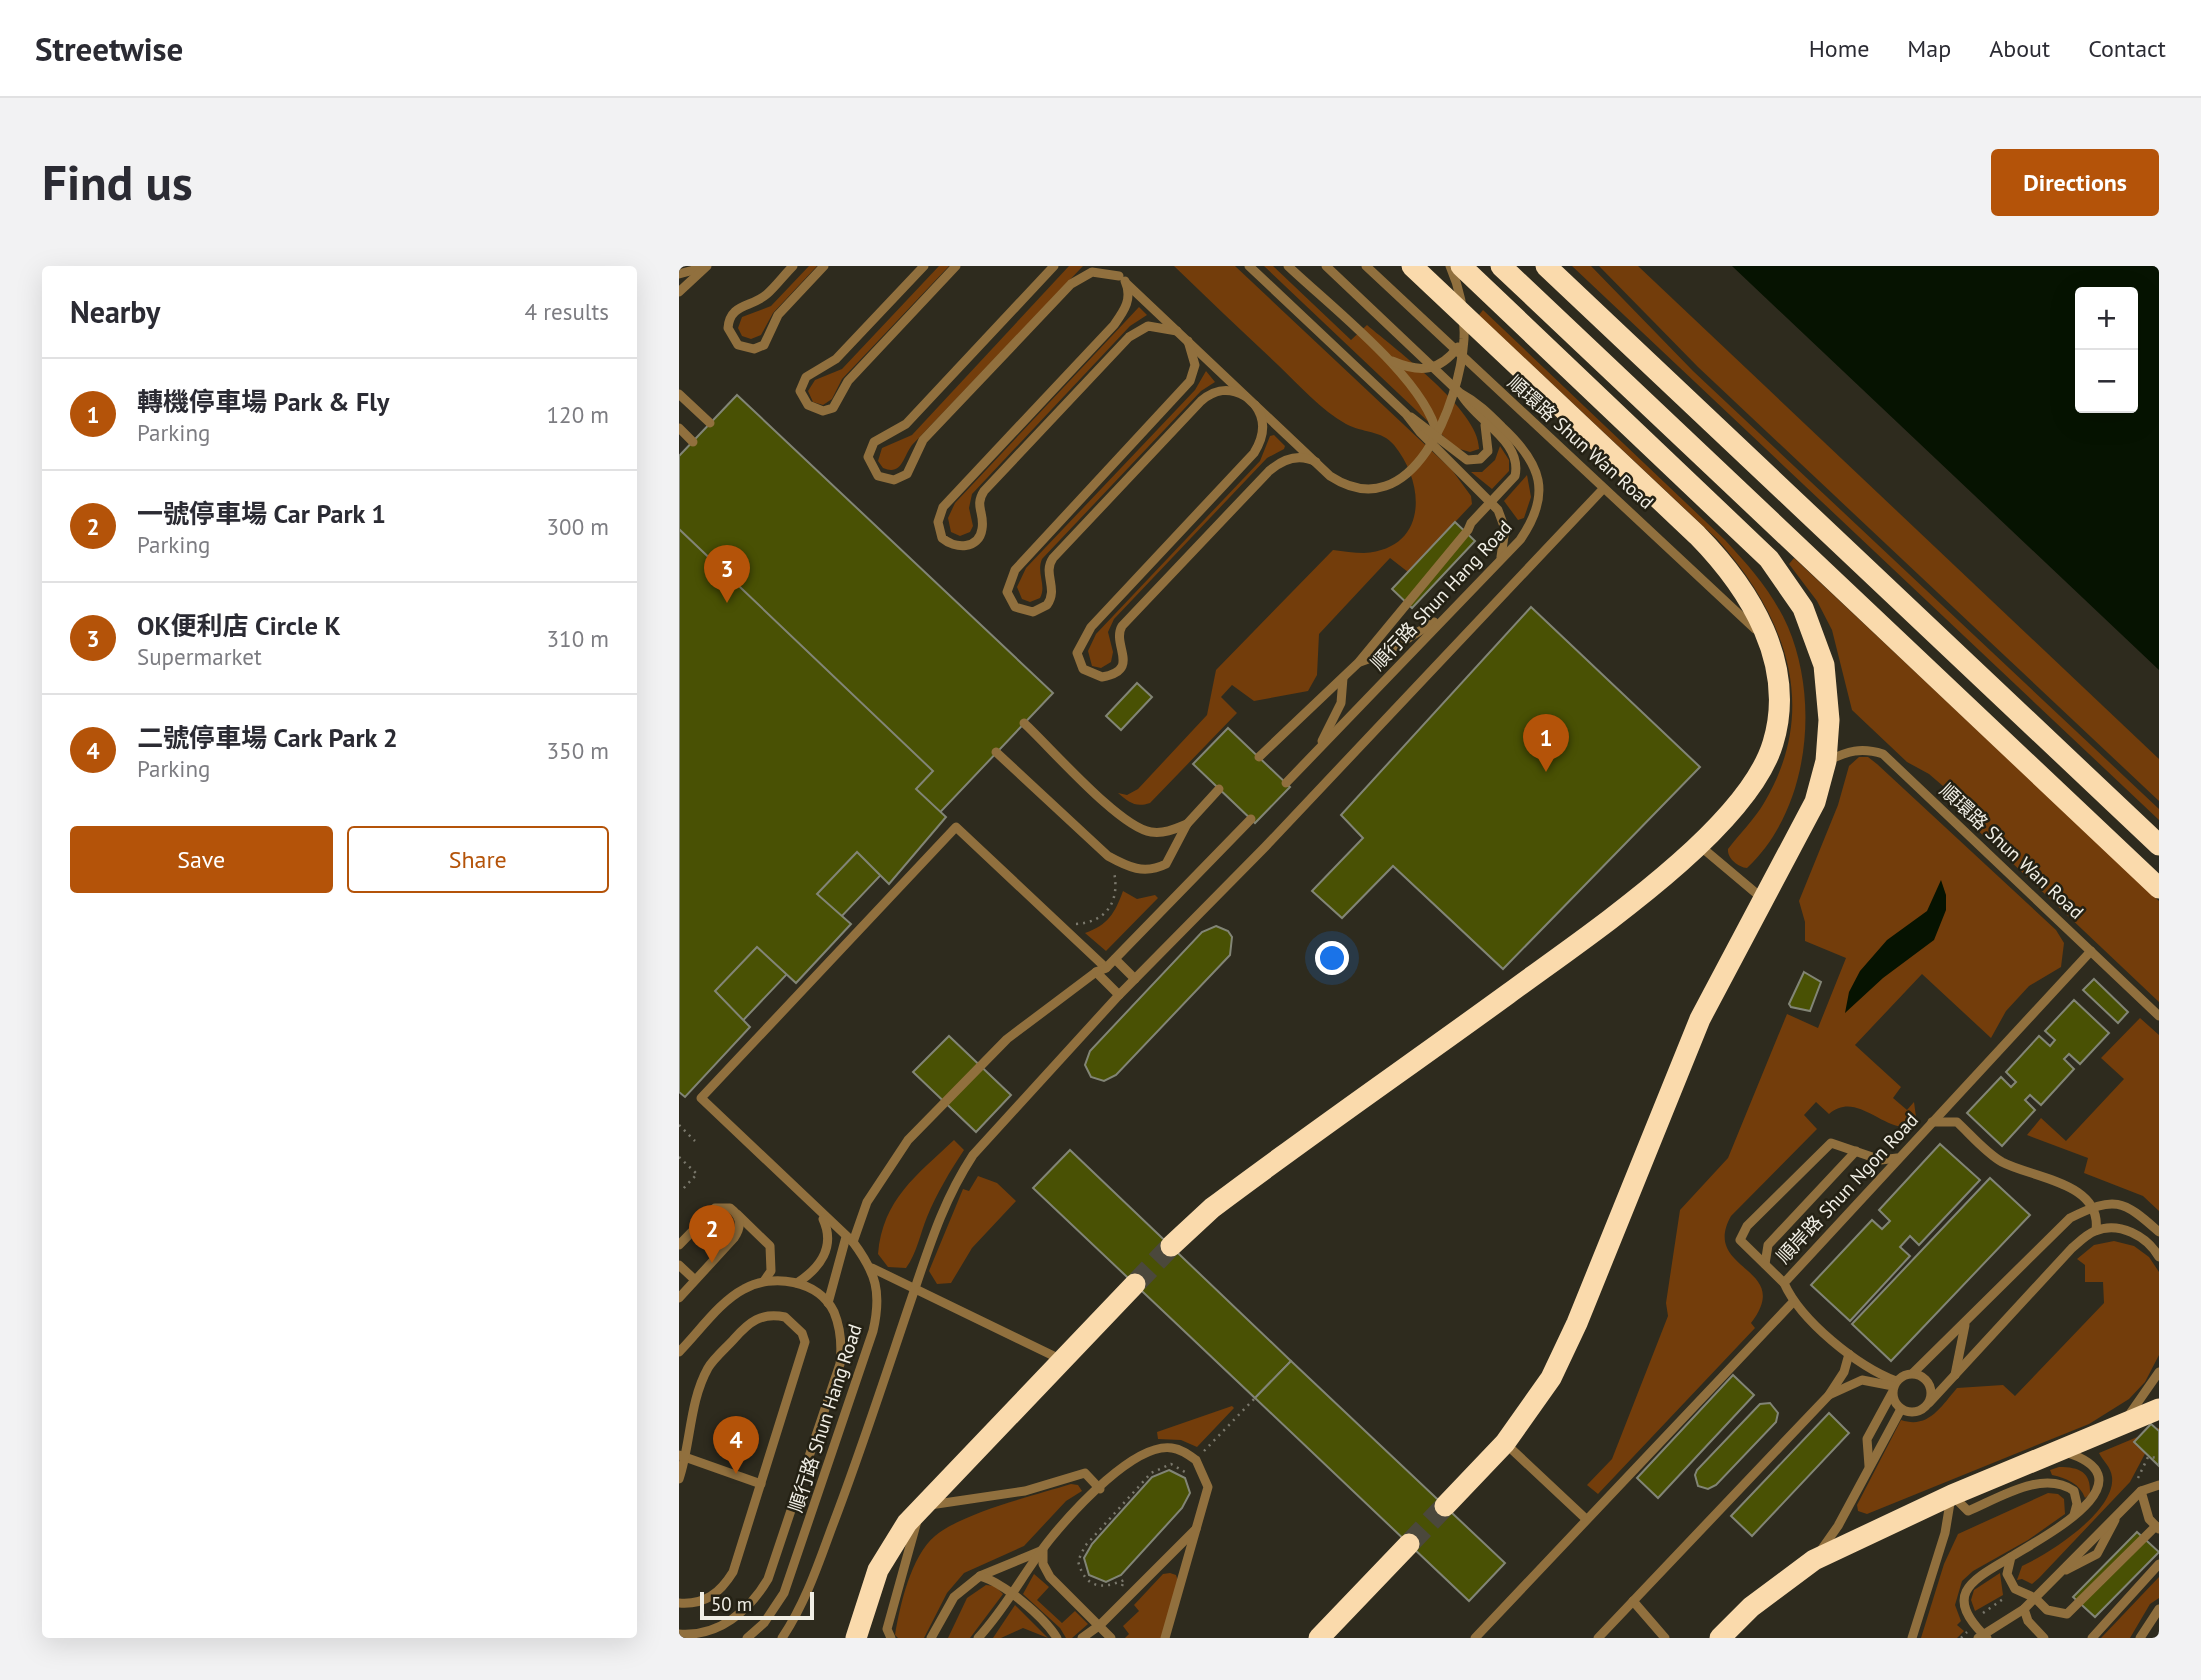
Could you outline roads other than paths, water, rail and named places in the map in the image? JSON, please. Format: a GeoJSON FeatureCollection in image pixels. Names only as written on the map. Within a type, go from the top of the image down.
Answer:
{"type":"FeatureCollection","features":[{"type":"Feature","properties":{"kind":"highway"},"geometry":{"type":"LineString","coordinates":[[1171,1246],[1212,1208],[1605,922],[1699,845],[1746,796],[1765,765],[1773,744],[1779,696],[1771,646],[1748,596],[1710,549],[1412,266]]}},
{"type":"Feature","properties":{"kind":"highway"},"geometry":{"type":"LineString","coordinates":[[1445,1506],[1506,1443],[1537,1401],[1565,1352],[1700,1018],[1815,802],[1826,761],[1829,720],[1825,665],[1815,635],[1789,584],[1751,541],[1461,266]]}},
{"type":"Feature","properties":{"kind":"highway"},"geometry":{"type":"LineString","coordinates":[[1501,266],[2159,888]]}},
{"type":"Feature","properties":{"kind":"highway"},"geometry":{"type":"LineString","coordinates":[[1546,266],[2159,845]]}},
{"type":"Feature","properties":{"kind":"highway"},"geometry":{"type":"LineString","coordinates":[[856,1638],[887,1551],[921,1507],[1135,1284]]}},
{"type":"Feature","properties":{"kind":"highway"},"geometry":{"type":"LineString","coordinates":[[1720,1638],[1751,1608],[1814,1560],[1952,1495],[2159,1409]]}},
{"type":"Feature","properties":{"kind":"highway"},"geometry":{"type":"LineString","coordinates":[[1318,1638],[1409,1544]]}},
{"type":"Feature","properties":{"kind":"lane"},"geometry":{"type":"LineString","coordinates":[[679,274],[707,266]]}},
{"type":"Feature","properties":{"kind":"lane"},"geometry":{"type":"LineString","coordinates":[[679,292],[707,266]]}},
{"type":"Feature","properties":{"kind":"lane"},"geometry":{"type":"LineString","coordinates":[[793,266],[767,294],[739,307],[731,315],[728,328],[738,345],[754,349],[764,345],[778,315],[824,266]]}},
{"type":"Feature","properties":{"kind":"lane"},"geometry":{"type":"LineString","coordinates":[[924,266],[836,359],[802,381],[801,396],[807,405],[823,411],[833,408],[848,381],[956,266]]}},
{"type":"Feature","properties":{"kind":"lane"},"geometry":{"type":"LineString","coordinates":[[1054,266],[906,424],[874,442],[868,457],[878,476],[894,480],[907,474],[923,440],[1071,284],[1092,272],[1122,279],[1129,291],[1128,303],[1114,325],[943,507],[937,522],[942,538],[961,547],[971,544],[979,536],[983,527],[978,506],[984,491],[1129,337],[1148,326],[1158,325],[1177,331]]}},
{"type":"Feature","properties":{"kind":"lane"},"geometry":{"type":"LineString","coordinates":[[1108,266],[1330,476],[1350,485],[1370,488],[1387,485],[1411,470],[1437,434],[1458,380],[1464,340],[1461,301],[1450,266]]}},
{"type":"Feature","properties":{"kind":"lane"},"geometry":{"type":"LineString","coordinates":[[1249,266],[1406,414],[1467,460],[1481,458],[1488,451],[1489,438],[1483,421]]}},
{"type":"Feature","properties":{"kind":"lane"},"geometry":{"type":"LineString","coordinates":[[1288,266],[1387,359],[1426,404],[1437,434]]}},
{"type":"Feature","properties":{"kind":"lane","name":"順行路 Shun Hang Road"},"geometry":{"type":"LineString","coordinates":[[1286,783],[1501,558],[1531,523],[1539,503],[1538,479],[1527,453],[1515,438],[1475,400],[1460,393],[1326,266]]}},
{"type":"Feature","properties":{"kind":"lane","name":"順環路 Shun Wan Road"},"geometry":{"type":"LineString","coordinates":[[1366,266],[1603,489],[1615,496],[1771,646]]}},
{"type":"Feature","properties":{"kind":"lane"},"geometry":{"type":"LineString","coordinates":[[1387,359],[1412,369],[1428,370],[1443,363],[1464,340]]}},
{"type":"Feature","properties":{"kind":"lane"},"geometry":{"type":"LineString","coordinates":[[1188,341],[1195,365],[1190,381],[1015,569],[1007,592],[1015,607],[1033,612],[1047,605],[1053,591],[1048,572],[1052,558],[1201,401],[1223,390],[1245,396]]}},
{"type":"Feature","properties":{"kind":"lane"},"geometry":{"type":"LineString","coordinates":[[1259,757],[1358,663],[1490,502],[1515,476],[1517,468],[1513,452],[1467,405],[1460,393]]}},
{"type":"Feature","properties":{"kind":"lane"},"geometry":{"type":"LineString","coordinates":[[679,394],[710,423]]}},
{"type":"Feature","properties":{"kind":"lane"},"geometry":{"type":"LineString","coordinates":[[1255,405],[1264,425],[1254,453],[1091,626],[1077,653],[1083,669],[1097,677],[1116,672],[1125,657],[1118,634],[1122,626],[1269,471],[1291,458],[1308,458],[1316,462]]}},
{"type":"Feature","properties":{"kind":"lane"},"geometry":{"type":"LineString","coordinates":[[1406,414],[1502,517],[1505,529],[1501,558]]}},
{"type":"Feature","properties":{"kind":"lane"},"geometry":{"type":"LineString","coordinates":[[679,428],[693,442]]}},
{"type":"Feature","properties":{"kind":"lane"},"geometry":{"type":"LineString","coordinates":[[782,1638],[795,1619],[810,1586],[845,1494],[944,1204],[973,1155],[1010,1111],[1119,995],[1265,847],[1603,489]]}},
{"type":"Feature","properties":{"kind":"lane"},"geometry":{"type":"LineString","coordinates":[[1358,663],[1385,653],[1446,615]]}},
{"type":"Feature","properties":{"kind":"lane"},"geometry":{"type":"LineString","coordinates":[[1312,757],[1341,703],[1343,678]]}},
{"type":"Feature","properties":{"kind":"lane"},"geometry":{"type":"LineString","coordinates":[[1024,723],[1123,820],[1149,832],[1166,832],[1187,824]]}},
{"type":"Feature","properties":{"kind":"lane","name":"順環路 Shun Wan Road"},"geometry":{"type":"LineString","coordinates":[[1826,761],[1850,751],[1866,749],[1883,754],[2159,1016]]}},
{"type":"Feature","properties":{"kind":"lane"},"geometry":{"type":"LineString","coordinates":[[996,752],[1108,856],[1126,866],[1143,870],[1156,869],[1166,864],[1187,824],[1219,789]]}},
{"type":"Feature","properties":{"kind":"lane"},"geometry":{"type":"LineString","coordinates":[[828,1303],[850,1239],[867,1202],[908,1139],[1007,1039],[1096,972],[1106,968],[1251,819]]}},
{"type":"Feature","properties":{"kind":"lane","name":"順行路 Shun Hang Road"},"geometry":{"type":"LineString","coordinates":[[747,1638],[764,1623],[783,1593],[873,1331],[878,1302],[872,1268],[850,1239],[701,1098],[956,827],[1106,968]]}},
{"type":"Feature","properties":{"kind":"lane"},"geometry":{"type":"LineString","coordinates":[[1699,845],[1763,899]]}},
{"type":"Feature","properties":{"kind":"lane","name":"順岸路 Shun Ngon Road"},"geometry":{"type":"LineString","coordinates":[[1894,1387],[1849,1354],[1793,1302],[1784,1283],[2091,951]]}},
{"type":"Feature","properties":{"kind":"lane"},"geometry":{"type":"LineString","coordinates":[[1115,959],[1135,979]]}},
{"type":"Feature","properties":{"kind":"lane"},"geometry":{"type":"LineString","coordinates":[[1096,972],[1119,995]]}},
{"type":"Feature","properties":{"kind":"lane"},"geometry":{"type":"LineString","coordinates":[[1932,1122],[1957,1122],[2001,1161],[2071,1188],[2091,1208],[2097,1219],[2096,1230]]}},
{"type":"Feature","properties":{"kind":"lane"},"geometry":{"type":"LineString","coordinates":[[1784,1283],[1740,1240],[1747,1226],[1831,1143],[1881,1160],[1897,1158]]}},
{"type":"Feature","properties":{"kind":"lane"},"geometry":{"type":"LineString","coordinates":[[1765,1264],[1768,1245],[1856,1151]]}},
{"type":"Feature","properties":{"kind":"lane"},"geometry":{"type":"LineString","coordinates":[[1869,1468],[1867,1438],[1894,1387],[1913,1374],[1965,1325],[2070,1218],[2091,1208],[2119,1202],[2131,1207],[2159,1232]]}},
{"type":"Feature","properties":{"kind":"lane"},"geometry":{"type":"LineString","coordinates":[[679,1245],[715,1208],[724,1207],[736,1213],[770,1246],[771,1271],[764,1281]]}},
{"type":"Feature","properties":{"kind":"lane"},"geometry":{"type":"LineString","coordinates":[[679,1298],[738,1233],[740,1223],[736,1213]]}},
{"type":"Feature","properties":{"kind":"lane"},"geometry":{"type":"LineString","coordinates":[[797,1283],[817,1268],[826,1251],[828,1236],[821,1214]]}},
{"type":"Feature","properties":{"kind":"lane"},"geometry":{"type":"LineString","coordinates":[[1901,1409],[1919,1411],[1929,1402],[2072,1248],[2096,1230],[2120,1228],[2141,1236],[2159,1256]]}},
{"type":"Feature","properties":{"kind":"lane"},"geometry":{"type":"LineString","coordinates":[[679,1265],[695,1280]]}},
{"type":"Feature","properties":{"kind":"lane"},"geometry":{"type":"LineString","coordinates":[[872,1268],[1062,1360]]}},
{"type":"Feature","properties":{"kind":"lane"},"geometry":{"type":"LineString","coordinates":[[679,1352],[735,1295],[764,1281],[797,1283],[828,1303],[841,1334],[840,1364],[768,1579],[755,1600],[725,1625],[703,1635],[679,1634]]}},
{"type":"Feature","properties":{"kind":"lane"},"geometry":{"type":"LineString","coordinates":[[1475,1638],[1793,1302]]}},
{"type":"Feature","properties":{"kind":"lane"},"geometry":{"type":"LineString","coordinates":[[679,1479],[683,1432],[708,1368],[747,1324],[760,1316],[785,1317],[802,1333],[805,1342],[727,1582],[701,1602],[679,1603]]}},
{"type":"Feature","properties":{"kind":"lane"},"geometry":{"type":"LineString","coordinates":[[1955,1375],[1965,1325]]}},
{"type":"Feature","properties":{"kind":"lane"},"geometry":{"type":"LineString","coordinates":[[1598,1638],[1829,1395],[1844,1372],[1849,1354]]}},
{"type":"Feature","properties":{"kind":"lane"},"geometry":{"type":"LineString","coordinates":[[2122,1424],[2159,1372]]}},
{"type":"Feature","properties":{"kind":"lane"},"geometry":{"type":"LineString","coordinates":[[1913,1374],[1929,1384],[1929,1402]]}},
{"type":"Feature","properties":{"kind":"lane"},"geometry":{"type":"LineString","coordinates":[[1829,1395],[1862,1380],[1894,1387]]}},
{"type":"Feature","properties":{"kind":"lane"},"geometry":{"type":"LineString","coordinates":[[1814,1560],[1838,1526],[1901,1409],[1894,1387]]}},
{"type":"Feature","properties":{"kind":"lane"},"geometry":{"type":"LineString","coordinates":[[1506,1443],[1586,1520]]}},
{"type":"Feature","properties":{"kind":"lane"},"geometry":{"type":"LineString","coordinates":[[978,1638],[1013,1594],[1042,1550],[1122,1465],[1148,1451],[1172,1448],[1196,1460],[1208,1487],[1165,1638]]}},
{"type":"Feature","properties":{"kind":"lane"},"geometry":{"type":"LineString","coordinates":[[2059,1450],[2075,1455],[2093,1467],[2099,1481],[2097,1493],[2074,1517],[1969,1585],[1962,1605],[1983,1637],[2024,1609],[2141,1491],[2159,1485]]}},
{"type":"Feature","properties":{"kind":"lane"},"geometry":{"type":"LineString","coordinates":[[683,1456],[761,1484]]}},
{"type":"Feature","properties":{"kind":"lane"},"geometry":{"type":"LineString","coordinates":[[891,1638],[887,1629],[921,1507],[1025,1491],[1085,1473],[1100,1489]]}},
{"type":"Feature","properties":{"kind":"lane"},"geometry":{"type":"LineString","coordinates":[[1952,1495],[1968,1511],[2047,1481],[2063,1483],[2074,1491],[2077,1504],[2074,1517]]}},
{"type":"Feature","properties":{"kind":"lane"},"geometry":{"type":"LineString","coordinates":[[2011,1558],[2007,1574],[2015,1589],[2035,1598],[2047,1610],[2067,1614],[2157,1528],[2149,1519],[2141,1491]]}},
{"type":"Feature","properties":{"kind":"lane"},"geometry":{"type":"LineString","coordinates":[[1912,1638],[1945,1533],[1952,1495]]}},
{"type":"Feature","properties":{"kind":"lane"},"geometry":{"type":"LineString","coordinates":[[1082,1638],[1122,1604],[1197,1528]]}},
{"type":"Feature","properties":{"kind":"lane"},"geometry":{"type":"LineString","coordinates":[[931,1638],[954,1597],[980,1576],[1042,1550]]}},
{"type":"Feature","properties":{"kind":"lane"},"geometry":{"type":"LineString","coordinates":[[1042,1550],[1043,1564],[1050,1577],[1111,1638]]}},
{"type":"Feature","properties":{"kind":"lane"},"geometry":{"type":"LineString","coordinates":[[2092,1638],[2159,1564]]}},
{"type":"Feature","properties":{"kind":"lane"},"geometry":{"type":"LineString","coordinates":[[980,1576],[993,1580],[1013,1594],[1057,1638]]}},
{"type":"Feature","properties":{"kind":"lane"},"geometry":{"type":"LineString","coordinates":[[1633,1601],[1665,1638]]}},
{"type":"Feature","properties":{"kind":"lane"},"geometry":{"type":"LineString","coordinates":[[2024,1609],[2028,1621],[2044,1638]]}},
{"type":"Feature","properties":{"kind":"lane"},"geometry":{"type":"LineString","coordinates":[[2140,1638],[2159,1609]]}},
{"type":"Feature","properties":{"kind":"tunnel"},"geometry":{"type":"LineString","coordinates":[[1135,1284],[1171,1246]]}},
{"type":"Feature","properties":{"kind":"tunnel"},"geometry":{"type":"LineString","coordinates":[[1409,1544],[1445,1506]]}},
{"type":"Feature","properties":{"kind":"place","name":"OK便利店 Circle K"},"geometry":{"type":"Point","coordinates":[727,603]}},
{"type":"Feature","properties":{"kind":"place","name":"轉機停車場 Park & Fly"},"geometry":{"type":"Point","coordinates":[1546,772]}},
{"type":"Feature","properties":{"kind":"place","name":"一號停車場 Car Park 1"},"geometry":{"type":"Point","coordinates":[712,1263]}},
{"type":"Feature","properties":{"kind":"place","name":"二號停車場 Cark Park 2"},"geometry":{"type":"Point","coordinates":[736,1474]}}]}
